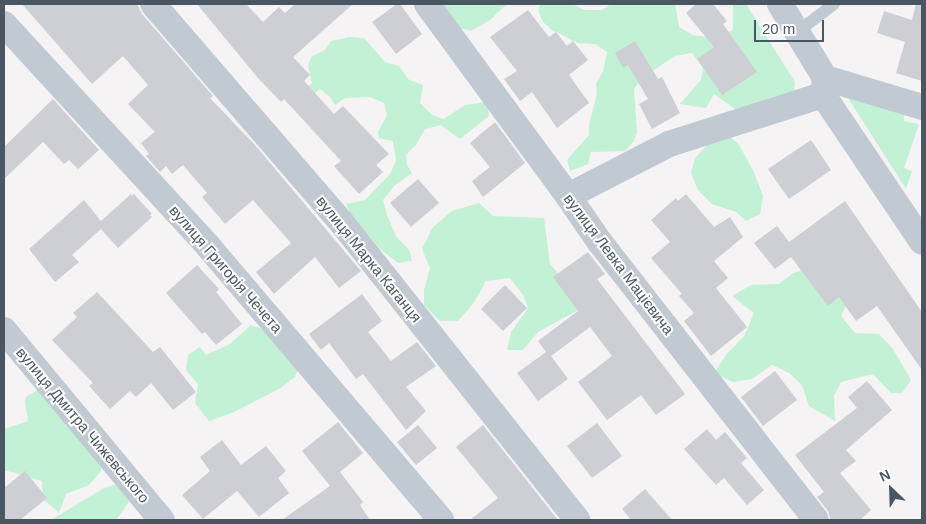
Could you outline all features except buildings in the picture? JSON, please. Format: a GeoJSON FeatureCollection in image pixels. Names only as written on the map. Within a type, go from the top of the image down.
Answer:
{"type":"FeatureCollection","features":[{"type":"Feature","properties":{"kind":"street","name":"вулиця Марка Каганця"},"geometry":{"type":"LineString","coordinates":[[153,4],[342,224],[577,520]]}},
{"type":"Feature","properties":{"kind":"street","name":"вулиця Левка Мацієвича"},"geometry":{"type":"LineString","coordinates":[[427,4],[599,241],[816,520]]}},
{"type":"Feature","properties":{"kind":"street"},"geometry":{"type":"LineString","coordinates":[[780,4],[797,32],[824,86],[922,242]]}},
{"type":"Feature","properties":{"kind":"street","name":"вулиця Григорія Чечета"},"geometry":{"type":"LineString","coordinates":[[4,24],[208,246],[441,520]]}},
{"type":"Feature","properties":{"kind":"street"},"geometry":{"type":"LineString","coordinates":[[568,196],[669,144],[824,86],[922,107]]}},
{"type":"Feature","properties":{"kind":"street","name":"вулиця Дмитра Чижевського"},"geometry":{"type":"LineString","coordinates":[[4,330],[162,520]]}},
{"type":"Feature","properties":{"kind":"lane"},"geometry":{"type":"LineString","coordinates":[[797,32],[834,4]]}},
{"type":"Feature","properties":{"kind":"green space"},"geometry":{"type":"Polygon","coordinates":[[[441,4],[507,4],[490,20],[471,31],[456,27],[441,4]]]}},
{"type":"Feature","properties":{"kind":"green space"},"geometry":{"type":"Polygon","coordinates":[[[541,4],[572,4],[585,10],[602,10],[611,4],[675,4],[679,27],[693,35],[715,38],[733,30],[733,4],[746,4],[795,82],[794,93],[735,109],[714,94],[706,108],[680,104],[701,80],[703,68],[692,53],[675,56],[643,77],[634,89],[637,132],[634,141],[625,151],[591,152],[588,164],[570,171],[567,160],[589,135],[589,124],[597,94],[596,83],[603,72],[607,52],[595,44],[578,43],[552,30],[543,22],[538,10],[541,4]]]}},
{"type":"Feature","properties":{"kind":"green space"},"geometry":{"type":"Polygon","coordinates":[[[349,37],[364,38],[385,62],[399,66],[409,80],[423,85],[420,103],[432,115],[444,119],[465,105],[487,102],[489,116],[460,139],[441,125],[425,129],[416,145],[406,155],[407,165],[412,173],[394,186],[383,200],[396,236],[409,250],[412,261],[398,263],[380,249],[351,215],[346,204],[365,200],[390,174],[396,161],[393,141],[379,138],[378,132],[387,115],[384,103],[370,97],[345,98],[335,105],[330,97],[320,89],[307,99],[296,95],[312,83],[308,66],[311,57],[325,50],[331,41],[349,37]]]}},
{"type":"Feature","properties":{"kind":"green space"},"geometry":{"type":"Polygon","coordinates":[[[848,98],[904,115],[904,121],[919,124],[904,168],[912,171],[906,189],[848,98]]]}},
{"type":"Feature","properties":{"kind":"green space"},"geometry":{"type":"Polygon","coordinates":[[[731,137],[739,145],[753,170],[763,196],[760,214],[746,221],[736,212],[712,204],[698,190],[691,173],[695,158],[711,141],[731,137]]]}},
{"type":"Feature","properties":{"kind":"green space"},"geometry":{"type":"Polygon","coordinates":[[[479,203],[493,216],[544,218],[550,264],[558,273],[590,281],[589,304],[538,332],[523,350],[507,350],[511,332],[528,308],[523,295],[510,278],[486,281],[475,301],[458,321],[440,321],[424,305],[424,290],[430,268],[422,249],[433,227],[452,211],[479,203]]]}},
{"type":"Feature","properties":{"kind":"green space"},"geometry":{"type":"Polygon","coordinates":[[[807,269],[851,295],[841,316],[855,333],[879,334],[893,349],[911,380],[902,393],[891,393],[873,374],[841,382],[834,396],[835,421],[809,406],[802,385],[789,373],[772,365],[752,379],[733,382],[714,373],[726,355],[744,336],[754,313],[732,296],[751,285],[779,284],[793,273],[807,269]]]}},
{"type":"Feature","properties":{"kind":"green space"},"geometry":{"type":"Polygon","coordinates":[[[251,325],[273,333],[301,362],[295,377],[279,389],[232,413],[209,421],[195,403],[198,384],[186,370],[188,355],[200,347],[206,355],[230,344],[251,325]]]}},
{"type":"Feature","properties":{"kind":"green space"},"geometry":{"type":"Polygon","coordinates":[[[39,389],[87,444],[102,470],[89,485],[66,494],[59,513],[43,499],[42,481],[4,470],[4,429],[28,421],[26,397],[39,389]]]}},
{"type":"Feature","properties":{"kind":"green space"},"geometry":{"type":"Polygon","coordinates":[[[122,483],[129,502],[116,520],[51,520],[104,488],[122,483]]]}}]}
